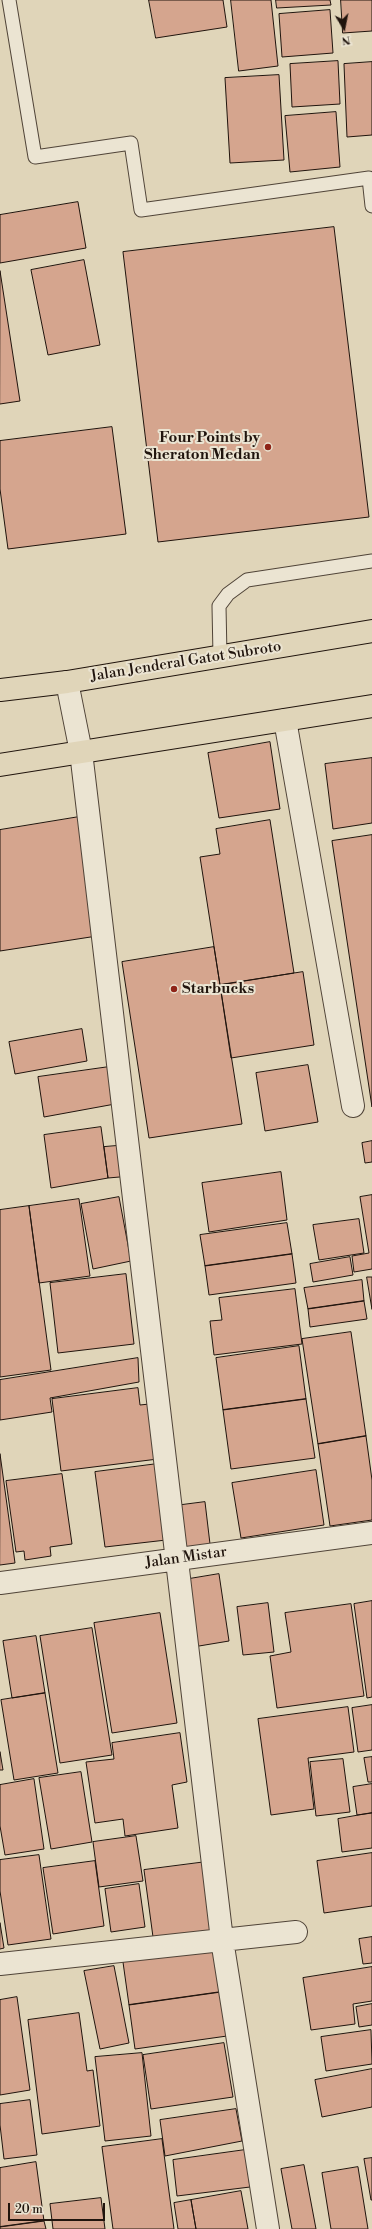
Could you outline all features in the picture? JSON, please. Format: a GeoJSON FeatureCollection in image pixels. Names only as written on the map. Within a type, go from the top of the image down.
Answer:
{"type":"FeatureCollection","features":[{"type":"Feature","properties":{"kind":"main road","name":"Jalan Jenderal Gatot Subroto"},"geometry":{"type":"LineString","coordinates":[[0,690],[67,682],[372,631]]}},
{"type":"Feature","properties":{"kind":"main road"},"geometry":{"type":"LineString","coordinates":[[0,765],[372,706]]}},
{"type":"Feature","properties":{"kind":"street"},"geometry":{"type":"LineString","coordinates":[[67,682],[81,752],[222,1940],[268,2229]]}},
{"type":"Feature","properties":{"kind":"street"},"geometry":{"type":"LineString","coordinates":[[285,720],[353,1106]]}},
{"type":"Feature","properties":{"kind":"street","name":"Jalan Mistar"},"geometry":{"type":"LineString","coordinates":[[0,1583],[372,1533]]}},
{"type":"Feature","properties":{"kind":"street"},"geometry":{"type":"LineString","coordinates":[[0,1964],[296,1932]]}},
{"type":"Feature","properties":{"kind":"lane"},"geometry":{"type":"LineString","coordinates":[[9,0],[35,157],[130,143],[141,210],[369,178],[372,206]]}},
{"type":"Feature","properties":{"kind":"lane"},"geometry":{"type":"LineString","coordinates":[[220,656],[219,606],[228,594],[247,580],[372,561]]}},
{"type":"Feature","properties":{"kind":"building"},"geometry":{"type":"Polygon","coordinates":[[[149,0],[223,0],[227,27],[156,38],[149,0]]]}},
{"type":"Feature","properties":{"kind":"building"},"geometry":{"type":"Polygon","coordinates":[[[231,0],[271,0],[278,66],[239,71],[231,0]]]}},
{"type":"Feature","properties":{"kind":"building"},"geometry":{"type":"Polygon","coordinates":[[[276,0],[330,0],[331,5],[277,8],[276,0]]]}},
{"type":"Feature","properties":{"kind":"building"},"geometry":{"type":"Polygon","coordinates":[[[341,0],[372,0],[372,31],[343,33],[341,0]]]}},
{"type":"Feature","properties":{"kind":"building"},"geometry":{"type":"Polygon","coordinates":[[[330,10],[333,53],[282,57],[279,14],[330,10]]]}},
{"type":"Feature","properties":{"kind":"building"},"geometry":{"type":"Polygon","coordinates":[[[338,61],[340,104],[292,107],[290,64],[338,61]]]}},
{"type":"Feature","properties":{"kind":"building"},"geometry":{"type":"Polygon","coordinates":[[[372,62],[372,135],[347,137],[344,64],[372,62]]]}},
{"type":"Feature","properties":{"kind":"building"},"geometry":{"type":"Polygon","coordinates":[[[279,75],[284,160],[230,163],[225,78],[279,75]]]}},
{"type":"Feature","properties":{"kind":"building"},"geometry":{"type":"Polygon","coordinates":[[[336,112],[340,167],[290,172],[285,116],[336,112]]]}},
{"type":"Feature","properties":{"kind":"building"},"geometry":{"type":"Polygon","coordinates":[[[78,202],[86,248],[0,263],[0,215],[78,202]]]}},
{"type":"Feature","properties":{"kind":"building"},"geometry":{"type":"Polygon","coordinates":[[[334,227],[369,517],[158,542],[123,252],[334,227]]]}},
{"type":"Feature","properties":{"kind":"building"},"geometry":{"type":"Polygon","coordinates":[[[84,260],[100,345],[48,355],[31,270],[84,260]]]}},
{"type":"Feature","properties":{"kind":"building"},"geometry":{"type":"Polygon","coordinates":[[[0,271],[20,401],[0,404],[0,271]]]}},
{"type":"Feature","properties":{"kind":"building"},"geometry":{"type":"Polygon","coordinates":[[[112,427],[126,534],[8,549],[0,489],[0,441],[112,427]]]}},
{"type":"Feature","properties":{"kind":"building"},"geometry":{"type":"Polygon","coordinates":[[[270,742],[280,809],[219,818],[208,753],[270,742]]]}},
{"type":"Feature","properties":{"kind":"building"},"geometry":{"type":"Polygon","coordinates":[[[372,758],[372,823],[333,829],[325,764],[372,758]]]}},
{"type":"Feature","properties":{"kind":"building"},"geometry":{"type":"Polygon","coordinates":[[[79,817],[97,936],[0,951],[0,830],[79,817]]]}},
{"type":"Feature","properties":{"kind":"building"},"geometry":{"type":"Polygon","coordinates":[[[270,820],[294,973],[220,985],[200,857],[220,854],[216,829],[270,820]]]}},
{"type":"Feature","properties":{"kind":"building"},"geometry":{"type":"Polygon","coordinates":[[[372,835],[372,1107],[332,841],[372,835]]]}},
{"type":"Feature","properties":{"kind":"building"},"geometry":{"type":"Polygon","coordinates":[[[214,947],[242,1124],[149,1138],[122,962],[214,947]]]}},
{"type":"Feature","properties":{"kind":"building"},"geometry":{"type":"Polygon","coordinates":[[[303,972],[314,1045],[231,1058],[220,985],[303,972]]]}},
{"type":"Feature","properties":{"kind":"building"},"geometry":{"type":"Polygon","coordinates":[[[82,1029],[87,1061],[15,1074],[9,1042],[82,1029]]]}},
{"type":"Feature","properties":{"kind":"building"},"geometry":{"type":"Polygon","coordinates":[[[308,1065],[318,1122],[265,1131],[256,1073],[308,1065]]]}},
{"type":"Feature","properties":{"kind":"building"},"geometry":{"type":"Polygon","coordinates":[[[109,1067],[115,1104],[44,1117],[38,1077],[109,1067]]]}},
{"type":"Feature","properties":{"kind":"building"},"geometry":{"type":"Polygon","coordinates":[[[101,1127],[108,1178],[51,1188],[44,1135],[101,1127]]]}},
{"type":"Feature","properties":{"kind":"building"},"geometry":{"type":"Polygon","coordinates":[[[372,1141],[372,1162],[365,1163],[362,1143],[372,1141]]]}},
{"type":"Feature","properties":{"kind":"building"},"geometry":{"type":"Polygon","coordinates":[[[128,1145],[131,1176],[108,1178],[104,1147],[128,1145]]]}},
{"type":"Feature","properties":{"kind":"building"},"geometry":{"type":"Polygon","coordinates":[[[281,1172],[287,1220],[209,1232],[202,1183],[281,1172]]]}},
{"type":"Feature","properties":{"kind":"building"},"geometry":{"type":"Polygon","coordinates":[[[372,1195],[372,1269],[354,1272],[352,1256],[369,1253],[360,1197],[372,1195]]]}},
{"type":"Feature","properties":{"kind":"building"},"geometry":{"type":"Polygon","coordinates":[[[119,1197],[131,1261],[93,1269],[81,1204],[119,1197]]]}},
{"type":"Feature","properties":{"kind":"building"},"geometry":{"type":"Polygon","coordinates":[[[79,1199],[90,1276],[39,1283],[29,1206],[79,1199]]]}},
{"type":"Feature","properties":{"kind":"building"},"geometry":{"type":"Polygon","coordinates":[[[29,1206],[51,1370],[0,1377],[0,1210],[29,1206]]]}},
{"type":"Feature","properties":{"kind":"building"},"geometry":{"type":"Polygon","coordinates":[[[359,1219],[364,1253],[319,1260],[313,1225],[359,1219]]]}},
{"type":"Feature","properties":{"kind":"building"},"geometry":{"type":"Polygon","coordinates":[[[287,1223],[292,1254],[205,1266],[200,1235],[287,1223]]]}},
{"type":"Feature","properties":{"kind":"building"},"geometry":{"type":"Polygon","coordinates":[[[292,1254],[296,1283],[209,1295],[205,1266],[292,1254]]]}},
{"type":"Feature","properties":{"kind":"building"},"geometry":{"type":"Polygon","coordinates":[[[350,1257],[353,1275],[313,1282],[310,1264],[350,1257]]]}},
{"type":"Feature","properties":{"kind":"building"},"geometry":{"type":"Polygon","coordinates":[[[126,1274],[134,1344],[58,1353],[50,1283],[126,1274]]]}},
{"type":"Feature","properties":{"kind":"building"},"geometry":{"type":"Polygon","coordinates":[[[367,1277],[372,1277],[372,1309],[367,1277]]]}},
{"type":"Feature","properties":{"kind":"building"},"geometry":{"type":"Polygon","coordinates":[[[362,1280],[364,1301],[308,1309],[304,1288],[362,1280]]]}},
{"type":"Feature","properties":{"kind":"building"},"geometry":{"type":"Polygon","coordinates":[[[295,1289],[302,1344],[214,1355],[210,1321],[222,1320],[219,1298],[295,1289]]]}},
{"type":"Feature","properties":{"kind":"building"},"geometry":{"type":"Polygon","coordinates":[[[364,1301],[367,1319],[310,1327],[308,1309],[364,1301]]]}},
{"type":"Feature","properties":{"kind":"building"},"geometry":{"type":"Polygon","coordinates":[[[351,1332],[366,1436],[318,1444],[302,1339],[351,1332]]]}},
{"type":"Feature","properties":{"kind":"building"},"geometry":{"type":"Polygon","coordinates":[[[299,1346],[306,1399],[223,1410],[216,1358],[299,1346]]]}},
{"type":"Feature","properties":{"kind":"building"},"geometry":{"type":"Polygon","coordinates":[[[138,1358],[139,1382],[50,1398],[52,1412],[0,1420],[0,1380],[138,1358]]]}},
{"type":"Feature","properties":{"kind":"building"},"geometry":{"type":"Polygon","coordinates":[[[138,1388],[140,1405],[159,1403],[166,1458],[61,1471],[52,1399],[138,1388]]]}},
{"type":"Feature","properties":{"kind":"building"},"geometry":{"type":"Polygon","coordinates":[[[306,1399],[315,1458],[231,1469],[223,1410],[306,1399]]]}},
{"type":"Feature","properties":{"kind":"building"},"geometry":{"type":"Polygon","coordinates":[[[366,1436],[372,1480],[372,1520],[330,1526],[318,1444],[366,1436]]]}},
{"type":"Feature","properties":{"kind":"building"},"geometry":{"type":"Polygon","coordinates":[[[0,1454],[15,1563],[0,1565],[0,1454]]]}},
{"type":"Feature","properties":{"kind":"building"},"geometry":{"type":"Polygon","coordinates":[[[165,1463],[175,1539],[105,1547],[95,1472],[165,1463]]]}},
{"type":"Feature","properties":{"kind":"building"},"geometry":{"type":"Polygon","coordinates":[[[316,1470],[324,1525],[241,1538],[232,1483],[316,1470]]]}},
{"type":"Feature","properties":{"kind":"building"},"geometry":{"type":"Polygon","coordinates":[[[62,1474],[72,1544],[50,1547],[51,1556],[25,1560],[24,1551],[16,1552],[6,1481],[62,1474]]]}},
{"type":"Feature","properties":{"kind":"building"},"geometry":{"type":"Polygon","coordinates":[[[205,1502],[210,1544],[179,1548],[174,1506],[205,1502]]]}},
{"type":"Feature","properties":{"kind":"building"},"geometry":{"type":"Polygon","coordinates":[[[219,1574],[229,1641],[193,1647],[183,1580],[219,1574]]]}},
{"type":"Feature","properties":{"kind":"building"},"geometry":{"type":"Polygon","coordinates":[[[372,1601],[372,1697],[367,1698],[354,1604],[372,1601]]]}},
{"type":"Feature","properties":{"kind":"building"},"geometry":{"type":"Polygon","coordinates":[[[268,1603],[274,1652],[243,1655],[237,1607],[268,1603]]]}},
{"type":"Feature","properties":{"kind":"building"},"geometry":{"type":"Polygon","coordinates":[[[351,1604],[364,1696],[277,1708],[270,1656],[291,1652],[285,1613],[351,1604]]]}},
{"type":"Feature","properties":{"kind":"building"},"geometry":{"type":"Polygon","coordinates":[[[160,1613],[177,1723],[112,1733],[94,1623],[160,1613]]]}},
{"type":"Feature","properties":{"kind":"building"},"geometry":{"type":"Polygon","coordinates":[[[92,1628],[112,1755],[60,1763],[40,1636],[92,1628]]]}},
{"type":"Feature","properties":{"kind":"building"},"geometry":{"type":"Polygon","coordinates":[[[36,1636],[45,1693],[12,1698],[3,1641],[36,1636]]]}},
{"type":"Feature","properties":{"kind":"building"},"geometry":{"type":"Polygon","coordinates":[[[45,1693],[58,1773],[14,1780],[1,1700],[45,1693]]]}},
{"type":"Feature","properties":{"kind":"building"},"geometry":{"type":"Polygon","coordinates":[[[372,1705],[372,1750],[358,1752],[352,1708],[372,1705]]]}},
{"type":"Feature","properties":{"kind":"building"},"geometry":{"type":"Polygon","coordinates":[[[348,1707],[354,1752],[308,1758],[314,1809],[271,1815],[258,1719],[348,1707]]]}},
{"type":"Feature","properties":{"kind":"building"},"geometry":{"type":"Polygon","coordinates":[[[180,1733],[187,1782],[172,1785],[178,1828],[125,1836],[123,1819],[95,1823],[86,1762],[114,1759],[112,1743],[180,1733]]]}},
{"type":"Feature","properties":{"kind":"building"},"geometry":{"type":"Polygon","coordinates":[[[0,1752],[3,1770],[0,1770],[0,1752]]]}},
{"type":"Feature","properties":{"kind":"building"},"geometry":{"type":"Polygon","coordinates":[[[372,1757],[372,1782],[368,1782],[364,1758],[372,1757]]]}},
{"type":"Feature","properties":{"kind":"building"},"geometry":{"type":"Polygon","coordinates":[[[343,1759],[350,1812],[316,1816],[310,1762],[343,1759]]]}},
{"type":"Feature","properties":{"kind":"building"},"geometry":{"type":"Polygon","coordinates":[[[81,1772],[92,1842],[51,1849],[39,1778],[81,1772]]]}},
{"type":"Feature","properties":{"kind":"building"},"geometry":{"type":"Polygon","coordinates":[[[34,1779],[44,1849],[5,1855],[0,1826],[0,1785],[34,1779]]]}},
{"type":"Feature","properties":{"kind":"building"},"geometry":{"type":"Polygon","coordinates":[[[372,1784],[372,1813],[357,1815],[353,1787],[372,1784]]]}},
{"type":"Feature","properties":{"kind":"building"},"geometry":{"type":"Polygon","coordinates":[[[372,1813],[372,1848],[342,1852],[338,1819],[372,1813]]]}},
{"type":"Feature","properties":{"kind":"building"},"geometry":{"type":"Polygon","coordinates":[[[136,1836],[143,1881],[99,1887],[93,1842],[136,1836]]]}},
{"type":"Feature","properties":{"kind":"building"},"geometry":{"type":"Polygon","coordinates":[[[372,1853],[372,1906],[324,1913],[317,1861],[372,1853]]]}},
{"type":"Feature","properties":{"kind":"building"},"geometry":{"type":"Polygon","coordinates":[[[39,1855],[51,1939],[8,1945],[0,1891],[0,1860],[39,1855]]]}},
{"type":"Feature","properties":{"kind":"building"},"geometry":{"type":"Polygon","coordinates":[[[95,1861],[104,1926],[53,1934],[43,1868],[95,1861]]]}},
{"type":"Feature","properties":{"kind":"building"},"geometry":{"type":"Polygon","coordinates":[[[206,1862],[214,1930],[153,1937],[144,1870],[206,1862]]]}},
{"type":"Feature","properties":{"kind":"building"},"geometry":{"type":"Polygon","coordinates":[[[139,1884],[145,1927],[111,1932],[105,1889],[139,1884]]]}},
{"type":"Feature","properties":{"kind":"building"},"geometry":{"type":"Polygon","coordinates":[[[0,1923],[4,1948],[0,1949],[0,1923]]]}},
{"type":"Feature","properties":{"kind":"building"},"geometry":{"type":"Polygon","coordinates":[[[372,1937],[372,1963],[363,1964],[359,1939],[372,1937]]]}},
{"type":"Feature","properties":{"kind":"building"},"geometry":{"type":"Polygon","coordinates":[[[214,1942],[221,1992],[129,2005],[122,1955],[214,1942]]]}},
{"type":"Feature","properties":{"kind":"building"},"geometry":{"type":"Polygon","coordinates":[[[114,1966],[129,2043],[100,2049],[84,1971],[114,1966]]]}},
{"type":"Feature","properties":{"kind":"building"},"geometry":{"type":"Polygon","coordinates":[[[372,1967],[372,2001],[353,2004],[355,2024],[311,2030],[303,1978],[372,1967]]]}},
{"type":"Feature","properties":{"kind":"building"},"geometry":{"type":"Polygon","coordinates":[[[221,1992],[227,2036],[135,2049],[129,2005],[221,1992]]]}},
{"type":"Feature","properties":{"kind":"building"},"geometry":{"type":"Polygon","coordinates":[[[17,1997],[30,2090],[0,2095],[0,2000],[17,1997]]]}},
{"type":"Feature","properties":{"kind":"building"},"geometry":{"type":"Polygon","coordinates":[[[372,2004],[372,2025],[359,2027],[356,2007],[372,2004]]]}},
{"type":"Feature","properties":{"kind":"building"},"geometry":{"type":"Polygon","coordinates":[[[79,2013],[87,2071],[93,2070],[100,2126],[42,2134],[28,2020],[79,2013]]]}},
{"type":"Feature","properties":{"kind":"building"},"geometry":{"type":"Polygon","coordinates":[[[371,2030],[372,2064],[326,2071],[321,2037],[371,2030]]]}},
{"type":"Feature","properties":{"kind":"building"},"geometry":{"type":"Polygon","coordinates":[[[224,2043],[233,2097],[151,2109],[143,2055],[224,2043]]]}},
{"type":"Feature","properties":{"kind":"building"},"geometry":{"type":"Polygon","coordinates":[[[142,2053],[151,2136],[105,2141],[95,2057],[142,2053]]]}},
{"type":"Feature","properties":{"kind":"building"},"geometry":{"type":"Polygon","coordinates":[[[372,2069],[372,2107],[322,2117],[315,2080],[372,2069]]]}},
{"type":"Feature","properties":{"kind":"building"},"geometry":{"type":"Polygon","coordinates":[[[30,2100],[37,2155],[4,2159],[0,2125],[0,2104],[30,2100]]]}},
{"type":"Feature","properties":{"kind":"building"},"geometry":{"type":"Polygon","coordinates":[[[236,2109],[242,2141],[165,2156],[160,2120],[236,2109]]]}},
{"type":"Feature","properties":{"kind":"building"},"geometry":{"type":"Polygon","coordinates":[[[162,2139],[174,2229],[113,2229],[102,2147],[162,2139]]]}},
{"type":"Feature","properties":{"kind":"building"},"geometry":{"type":"Polygon","coordinates":[[[245,2150],[250,2187],[177,2196],[173,2160],[245,2150]]]}},
{"type":"Feature","properties":{"kind":"building"},"geometry":{"type":"Polygon","coordinates":[[[372,2158],[372,2200],[371,2200],[364,2159],[372,2158]]]}},
{"type":"Feature","properties":{"kind":"building"},"geometry":{"type":"Polygon","coordinates":[[[36,2162],[44,2221],[0,2227],[0,2168],[36,2162]]]}},
{"type":"Feature","properties":{"kind":"building"},"geometry":{"type":"Polygon","coordinates":[[[304,2165],[316,2229],[292,2229],[281,2169],[304,2165]]]}},
{"type":"Feature","properties":{"kind":"building"},"geometry":{"type":"Polygon","coordinates":[[[358,2167],[368,2229],[331,2229],[322,2173],[358,2167]]]}},
{"type":"Feature","properties":{"kind":"building"},"geometry":{"type":"Polygon","coordinates":[[[241,2191],[248,2229],[196,2229],[191,2200],[241,2191]]]}},
{"type":"Feature","properties":{"kind":"building"},"geometry":{"type":"Polygon","coordinates":[[[101,2198],[105,2229],[53,2229],[50,2204],[101,2198]]]}},
{"type":"Feature","properties":{"kind":"building"},"geometry":{"type":"Polygon","coordinates":[[[191,2200],[196,2229],[178,2229],[174,2203],[191,2200]]]}},
{"type":"Feature","properties":{"kind":"building"},"geometry":{"type":"Polygon","coordinates":[[[44,2221],[46,2229],[0,2229],[0,2227],[44,2221]]]}},
{"type":"Feature","properties":{"kind":"place","name":"Four Points by Sheraton Medan"},"geometry":{"type":"Point","coordinates":[268,447]}},
{"type":"Feature","properties":{"kind":"place","name":"Starbucks"},"geometry":{"type":"Point","coordinates":[174,989]}}]}
